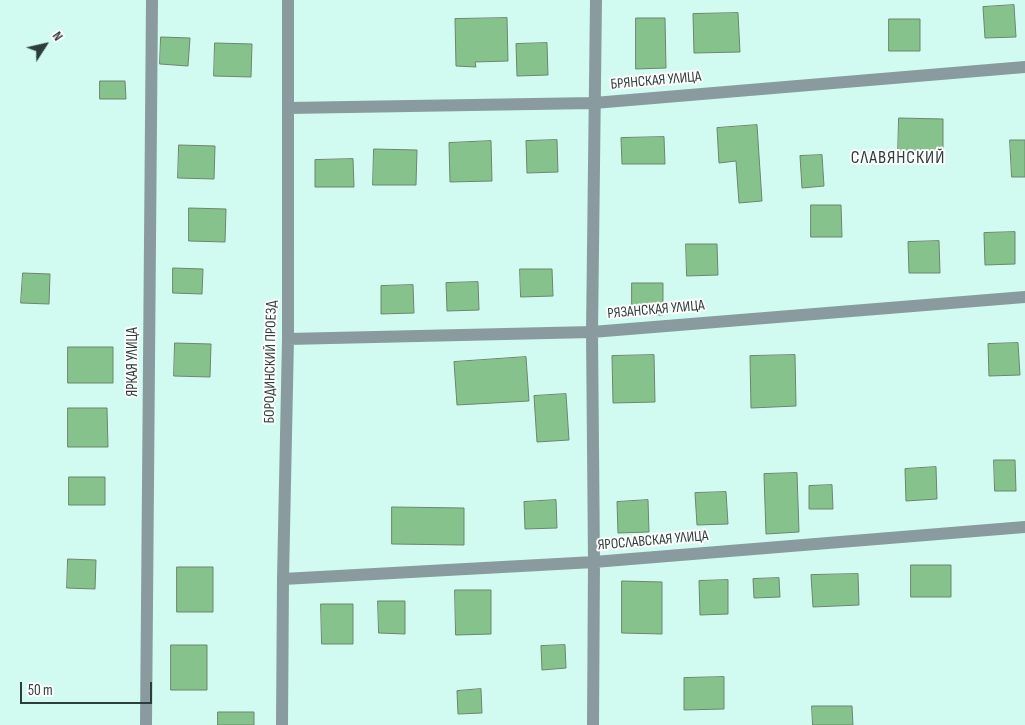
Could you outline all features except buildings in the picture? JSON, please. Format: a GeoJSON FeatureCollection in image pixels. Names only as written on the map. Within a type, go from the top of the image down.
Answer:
{"type":"FeatureCollection","features":[{"type":"Feature","properties":{"kind":"street","name":"ЯРКАЯ УЛИЦА"},"geometry":{"type":"LineString","coordinates":[[146,725],[152,0]]}},
{"type":"Feature","properties":{"kind":"street","name":"БОРОДИНСКИЙ ПРОЕЗД"},"geometry":{"type":"LineString","coordinates":[[282,725],[288,339],[288,0]]}},
{"type":"Feature","properties":{"kind":"street"},"geometry":{"type":"LineString","coordinates":[[593,725],[592,332],[596,0]]}},
{"type":"Feature","properties":{"kind":"street","name":"БРЯНСКАЯ УЛИЦА"},"geometry":{"type":"LineString","coordinates":[[288,108],[594,103],[1025,67]]}},
{"type":"Feature","properties":{"kind":"street","name":"РЯЗАНСКАЯ УЛИЦА"},"geometry":{"type":"LineString","coordinates":[[288,339],[592,332],[1025,297]]}},
{"type":"Feature","properties":{"kind":"street","name":"ЯРОСЛАВСКАЯ УЛИЦА"},"geometry":{"type":"LineString","coordinates":[[283,579],[594,562],[1025,527]]}},
{"type":"Feature","properties":{"kind":"district","name":"СЛАВЯНСКИЙ"},"geometry":{"type":"Point","coordinates":[898,158]}}]}
